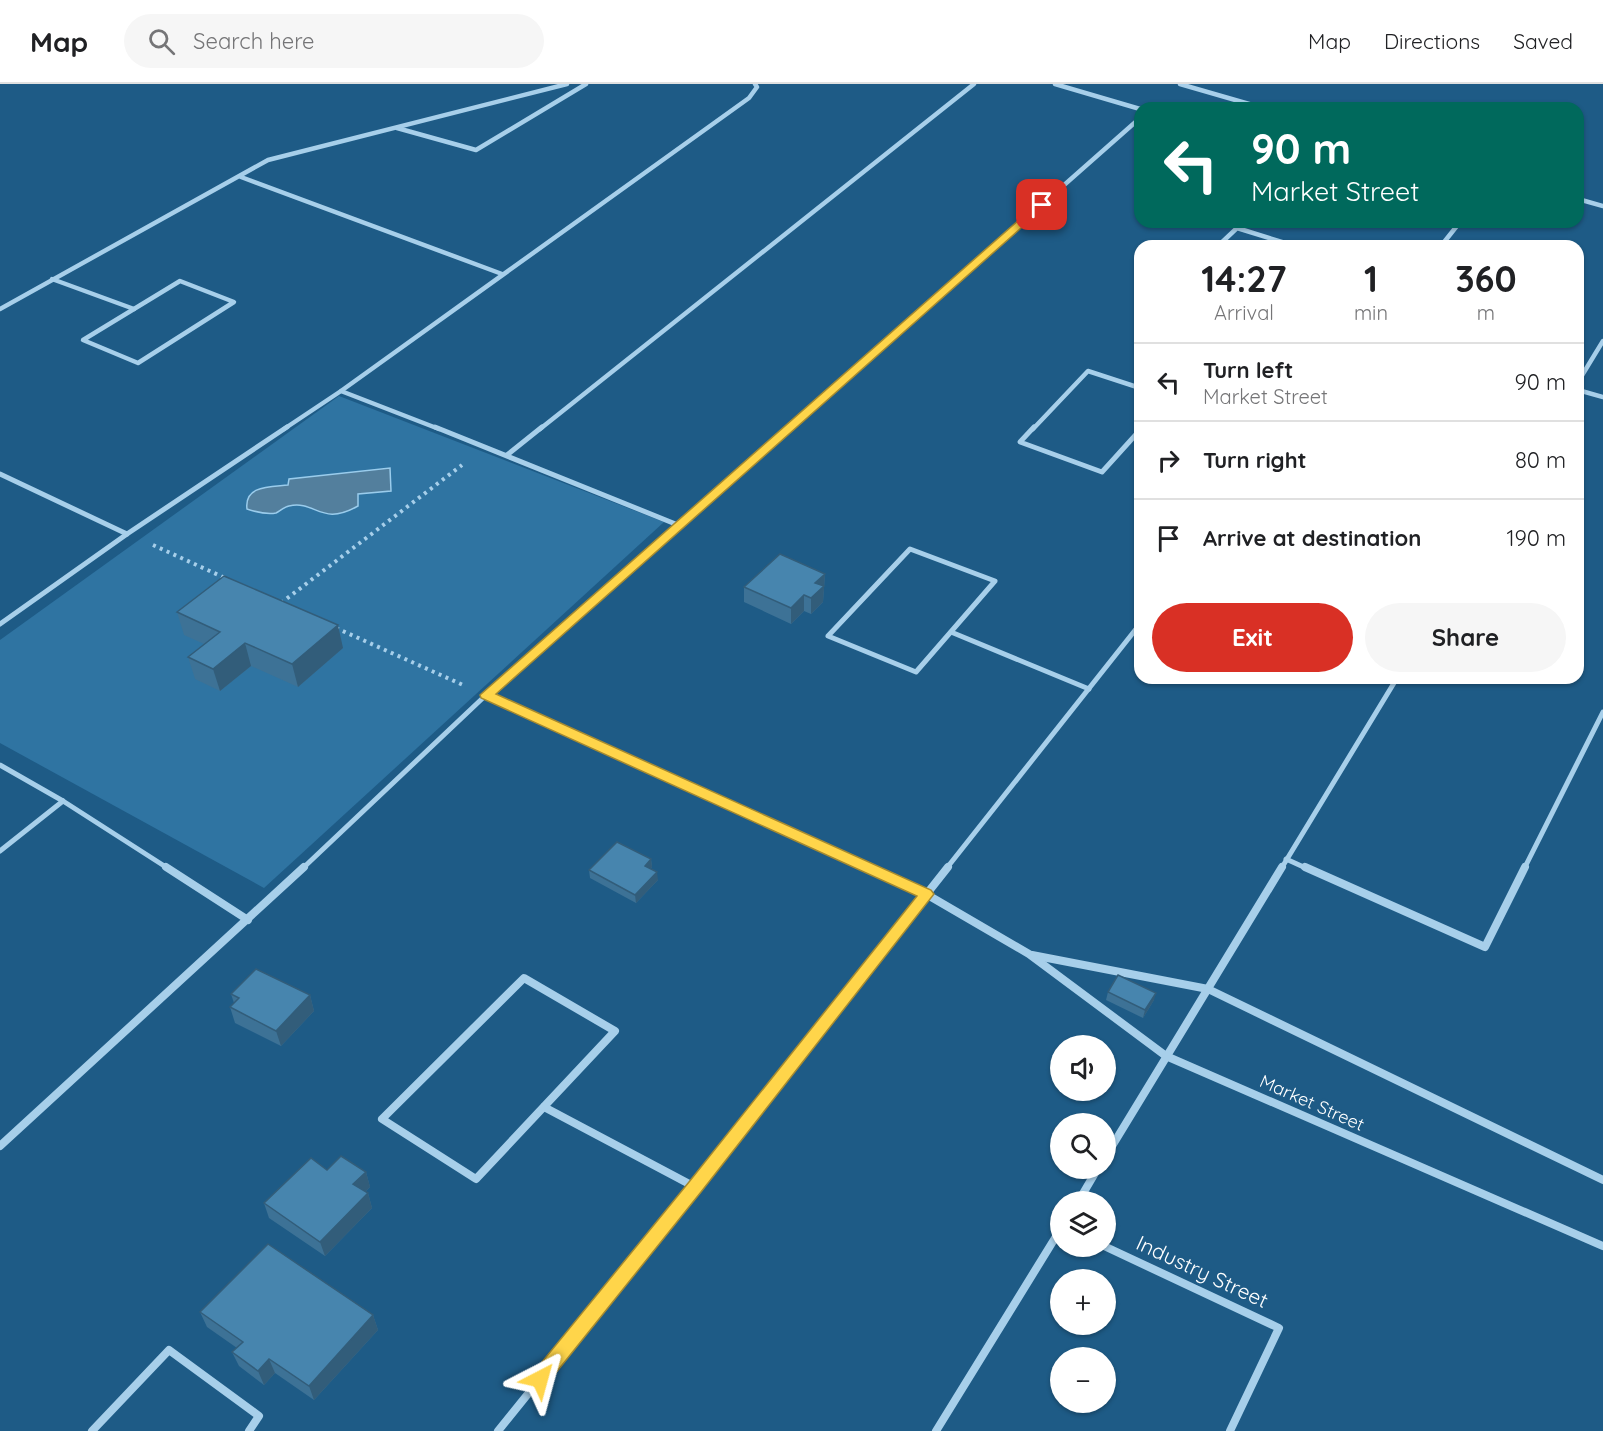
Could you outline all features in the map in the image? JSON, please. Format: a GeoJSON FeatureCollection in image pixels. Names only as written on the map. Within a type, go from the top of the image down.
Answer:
{"type":"FeatureCollection","features":[{"type":"Feature","properties":{"kind":"street"},"geometry":{"type":"LineString","coordinates":[[0,309],[241,177],[267,160],[567,84]]}},
{"type":"Feature","properties":{"kind":"street"},"geometry":{"type":"LineString","coordinates":[[396,128],[476,150],[586,84]]}},
{"type":"Feature","properties":{"kind":"street"},"geometry":{"type":"LineString","coordinates":[[0,624],[127,534],[341,391],[749,98],[757,87],[755,84]]}},
{"type":"Feature","properties":{"kind":"street"},"geometry":{"type":"LineString","coordinates":[[507,454],[974,84]]}},
{"type":"Feature","properties":{"kind":"street"},"geometry":{"type":"LineString","coordinates":[[1055,84],[1134,107]]}},
{"type":"Feature","properties":{"kind":"street"},"geometry":{"type":"LineString","coordinates":[[1180,84],[1242,102]]}},
{"type":"Feature","properties":{"kind":"street"},"geometry":{"type":"LineString","coordinates":[[0,1146],[248,920],[486,695],[1134,123]]}},
{"type":"Feature","properties":{"kind":"street"},"geometry":{"type":"LineString","coordinates":[[241,177],[502,274]]}},
{"type":"Feature","properties":{"kind":"street"},"geometry":{"type":"LineString","coordinates":[[1584,201],[1603,206]]}},
{"type":"Feature","properties":{"kind":"street"},"geometry":{"type":"LineString","coordinates":[[1224,240],[1237,228],[1276,240]]}},
{"type":"Feature","properties":{"kind":"street"},"geometry":{"type":"LineString","coordinates":[[1446,240],[1455,228]]}},
{"type":"Feature","properties":{"kind":"street"},"geometry":{"type":"LineString","coordinates":[[52,279],[134,309]]}},
{"type":"Feature","properties":{"kind":"street"},"geometry":{"type":"LineString","coordinates":[[180,280],[234,302],[138,363],[83,340],[134,309],[180,280]]}},
{"type":"Feature","properties":{"kind":"street"},"geometry":{"type":"LineString","coordinates":[[1584,372],[1603,341]]}},
{"type":"Feature","properties":{"kind":"street"},"geometry":{"type":"LineString","coordinates":[[1134,386],[1088,370],[1020,442],[1102,472],[1134,441]]}},
{"type":"Feature","properties":{"kind":"street"},"geometry":{"type":"LineString","coordinates":[[341,391],[507,454],[678,525]]}},
{"type":"Feature","properties":{"kind":"street"},"geometry":{"type":"LineString","coordinates":[[1584,392],[1603,398]]}},
{"type":"Feature","properties":{"kind":"street"},"geometry":{"type":"LineString","coordinates":[[0,474],[127,534]]}},
{"type":"Feature","properties":{"kind":"street"},"geometry":{"type":"LineString","coordinates":[[910,549],[994,581],[951,632],[916,672],[828,636],[910,549]]}},
{"type":"Feature","properties":{"kind":"street"},"geometry":{"type":"LineString","coordinates":[[951,632],[1089,689]]}},
{"type":"Feature","properties":{"kind":"street"},"geometry":{"type":"LineString","coordinates":[[498,1431],[695,1187],[1134,632]]}},
{"type":"Feature","properties":{"kind":"street"},"geometry":{"type":"LineString","coordinates":[[1116,1139],[1393,684]]}},
{"type":"Feature","properties":{"kind":"street","name":"Market Street"},"geometry":{"type":"LineString","coordinates":[[486,695],[926,894],[1029,954],[1166,1056],[1603,1246]]}},
{"type":"Feature","properties":{"kind":"street"},"geometry":{"type":"LineString","coordinates":[[1286,860],[1485,947],[1603,712]]}},
{"type":"Feature","properties":{"kind":"street"},"geometry":{"type":"LineString","coordinates":[[0,765],[63,801],[248,920]]}},
{"type":"Feature","properties":{"kind":"street"},"geometry":{"type":"LineString","coordinates":[[0,851],[63,801]]}},
{"type":"Feature","properties":{"kind":"street","name":"Market Street"},"geometry":{"type":"LineString","coordinates":[[1029,954],[1208,989],[1603,1179]]}},
{"type":"Feature","properties":{"kind":"street"},"geometry":{"type":"LineString","coordinates":[[524,978],[615,1031],[544,1107],[476,1179],[381,1119],[524,978]]}},
{"type":"Feature","properties":{"kind":"street"},"geometry":{"type":"LineString","coordinates":[[544,1107],[695,1187]]}},
{"type":"Feature","properties":{"kind":"street"},"geometry":{"type":"LineString","coordinates":[[936,1431],[1050,1246]]}},
{"type":"Feature","properties":{"kind":"street","name":"Industry Street"},"geometry":{"type":"LineString","coordinates":[[1116,1252],[1279,1328],[1230,1431]]}},
{"type":"Feature","properties":{"kind":"street"},"geometry":{"type":"LineString","coordinates":[[92,1431],[169,1350],[259,1416],[249,1431]]}},
{"type":"Feature","properties":{"kind":"path"},"geometry":{"type":"LineString","coordinates":[[281,603],[487,447]]}},
{"type":"Feature","properties":{"kind":"path"},"geometry":{"type":"LineString","coordinates":[[127,534],[230,580]]}},
{"type":"Feature","properties":{"kind":"path"},"geometry":{"type":"LineString","coordinates":[[270,598],[291,608]]}},
{"type":"Feature","properties":{"kind":"path"},"geometry":{"type":"LineString","coordinates":[[335,627],[486,695]]}},
{"type":"Feature","properties":{"kind":"shaded area"},"geometry":{"type":"Polygon","coordinates":[[[339,396],[664,522],[264,888],[0,743],[0,640],[339,396]]]}},
{"type":"Feature","properties":{"kind":"shaded area"},"geometry":{"type":"Polygon","coordinates":[[[390,468],[391,491],[358,494],[358,506],[346,512],[327,514],[298,505],[272,514],[247,509],[247,501],[254,491],[288,485],[289,479],[390,468]]]}},
{"type":"Feature","properties":{"kind":"building"},"geometry":{"type":"Polygon","coordinates":[[[780,554],[825,574],[815,583],[824,586],[811,598],[804,595],[791,608],[744,587],[780,554]]]}},
{"type":"Feature","properties":{"kind":"building"},"geometry":{"type":"Polygon","coordinates":[[[224,576],[338,625],[292,664],[245,643],[213,669],[188,657],[220,632],[177,612],[224,576]]]}},
{"type":"Feature","properties":{"kind":"building"},"geometry":{"type":"Polygon","coordinates":[[[617,842],[651,859],[645,866],[657,872],[635,895],[589,870],[617,842]]]}},
{"type":"Feature","properties":{"kind":"building"},"geometry":{"type":"Polygon","coordinates":[[[256,969],[310,995],[276,1031],[230,1007],[239,998],[231,994],[256,969]]]}},
{"type":"Feature","properties":{"kind":"building"},"geometry":{"type":"Polygon","coordinates":[[[1118,975],[1156,993],[1145,1010],[1108,992],[1118,975]]]}},
{"type":"Feature","properties":{"kind":"building"},"geometry":{"type":"Polygon","coordinates":[[[341,1156],[366,1172],[353,1184],[368,1193],[320,1242],[264,1203],[311,1158],[327,1170],[341,1156]]]}},
{"type":"Feature","properties":{"kind":"building"},"geometry":{"type":"Polygon","coordinates":[[[268,1244],[373,1315],[309,1386],[269,1359],[258,1371],[232,1352],[243,1342],[200,1312],[268,1244]]]}},
{"type":"Feature","properties":{"kind":"route"},"geometry":{"type":"LineString","coordinates":[[540,1379],[926,894],[486,695],[1042,205]]}}]}
